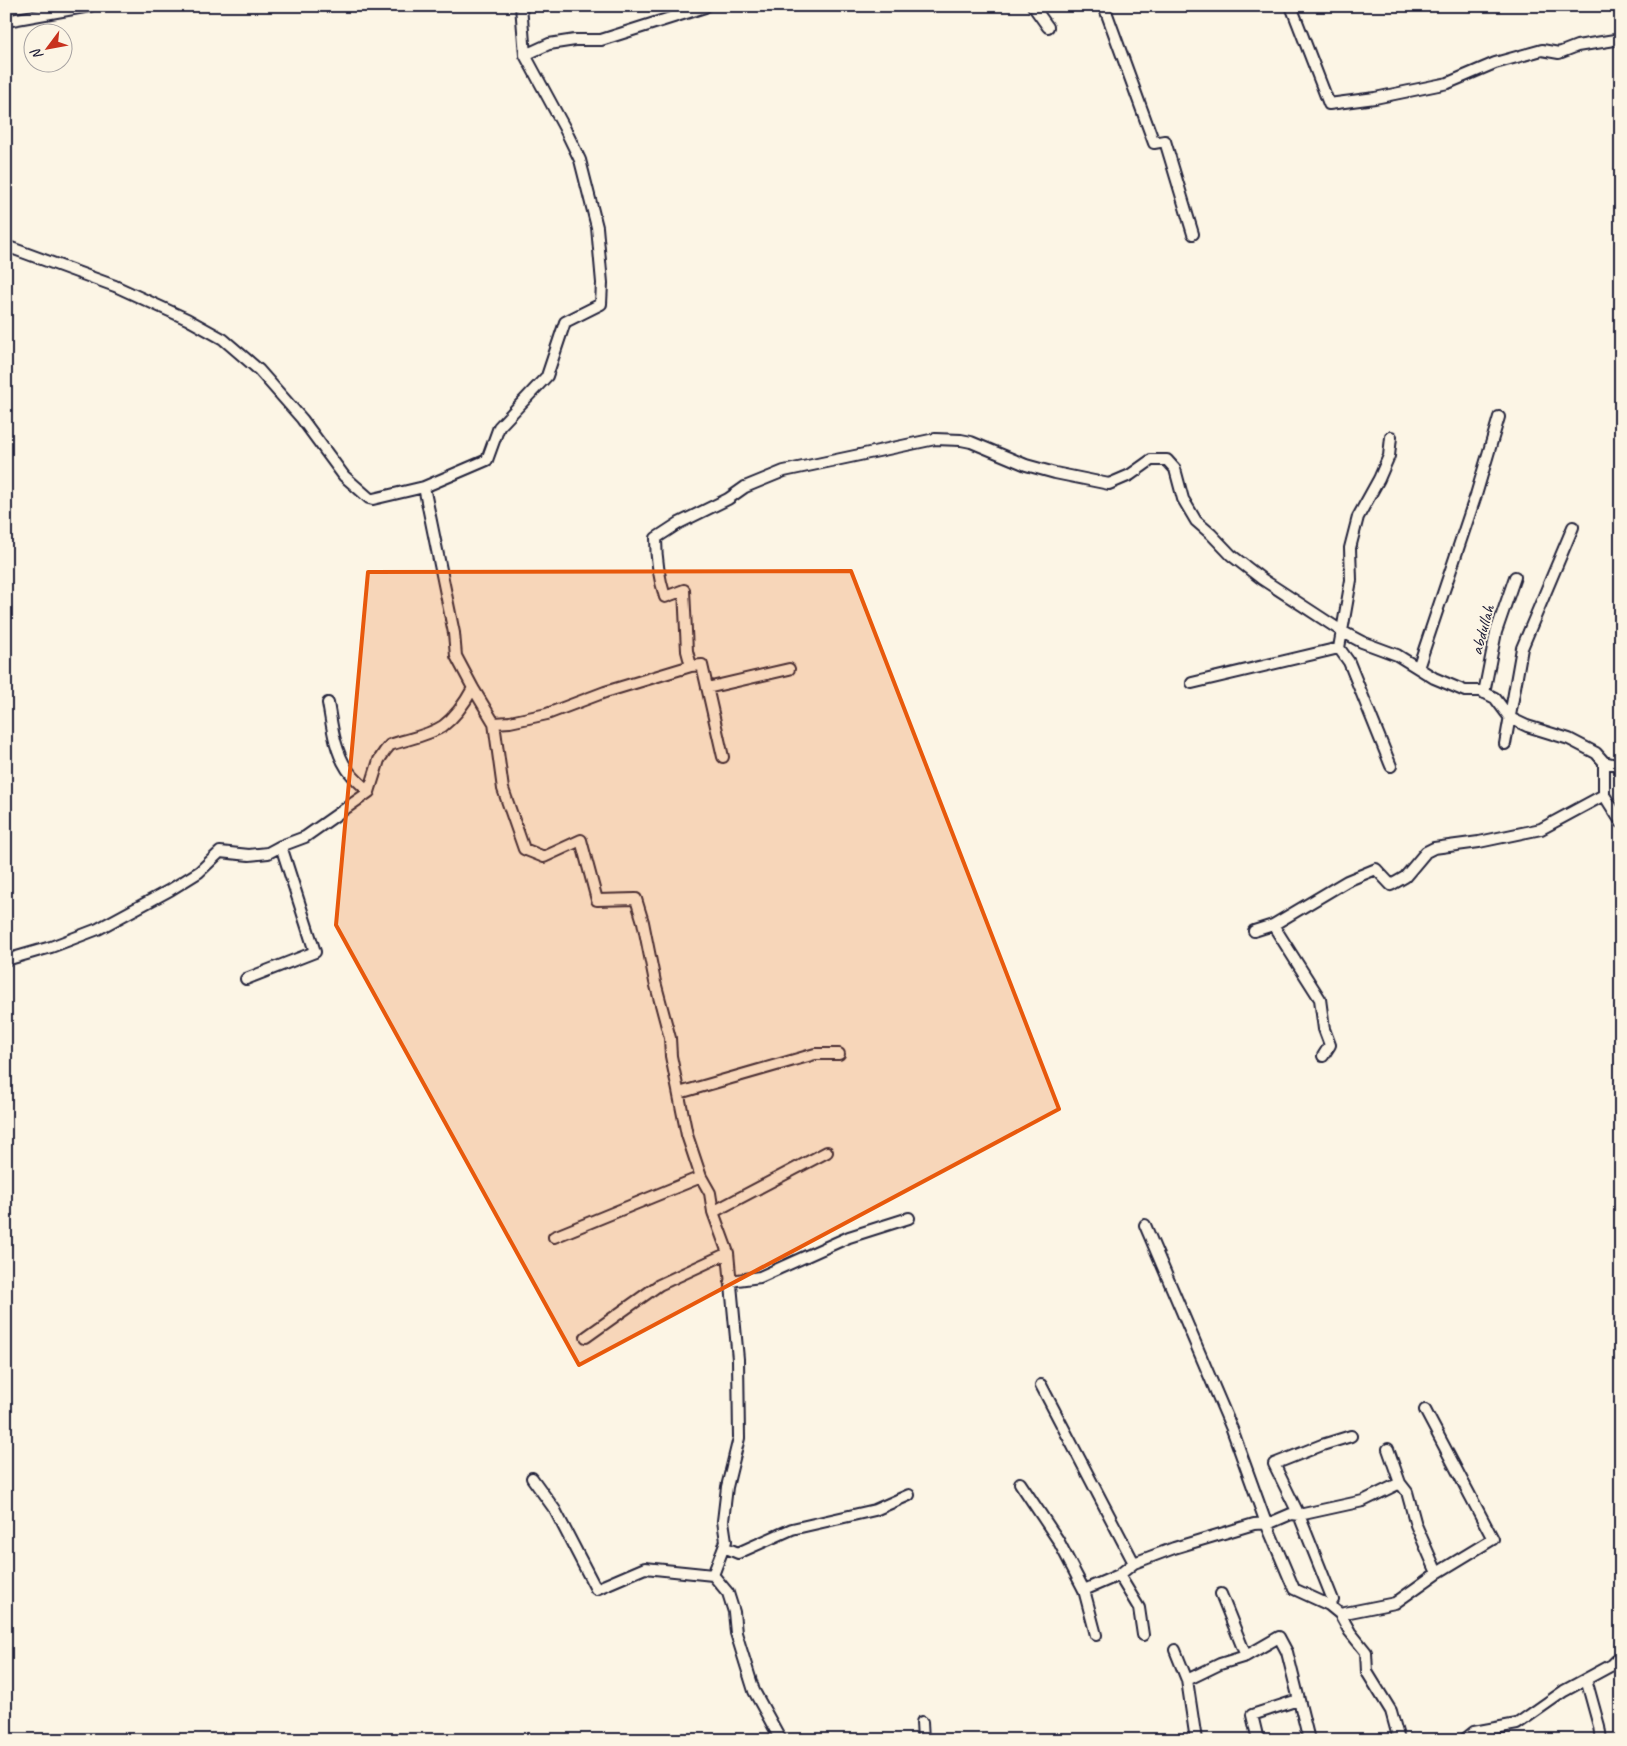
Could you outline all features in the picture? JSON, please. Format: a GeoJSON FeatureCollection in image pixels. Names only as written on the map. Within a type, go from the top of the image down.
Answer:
{"type":"FeatureCollection","features":[{"type":"Feature","properties":{"kind":"street"},"geometry":{"type":"LineString","coordinates":[[6,22],[90,6]]}},
{"type":"Feature","properties":{"kind":"street"},"geometry":{"type":"LineString","coordinates":[[6,246],[115,286],[224,338],[259,370],[302,420],[344,476],[369,498],[373,499],[424,487],[487,460],[499,427],[547,376],[565,322],[601,304],[602,284],[597,227],[580,160],[524,55],[520,6]]}},
{"type":"Feature","properties":{"kind":"street"},"geometry":{"type":"LineString","coordinates":[[1033,6],[1048,27]]}},
{"type":"Feature","properties":{"kind":"street"},"geometry":{"type":"LineString","coordinates":[[1104,6],[1154,143],[1166,141],[1193,234]]}},
{"type":"Feature","properties":{"kind":"street"},"geometry":{"type":"LineString","coordinates":[[1291,6],[1329,104],[1375,98],[1448,83],[1495,63],[1542,50],[1559,53],[1577,46],[1621,39]]}},
{"type":"Feature","properties":{"kind":"street"},"geometry":{"type":"LineString","coordinates":[[524,55],[549,44],[575,40],[601,40],[705,7]]}},
{"type":"Feature","properties":{"kind":"street"},"geometry":{"type":"LineString","coordinates":[[1418,668],[1476,495],[1499,417]]}},
{"type":"Feature","properties":{"kind":"street"},"geometry":{"type":"LineString","coordinates":[[1391,438],[1389,456],[1380,479],[1358,517],[1350,548],[1351,580],[1340,648],[1350,662],[1391,766]]}},
{"type":"Feature","properties":{"kind":"street"},"geometry":{"type":"LineString","coordinates":[[691,666],[687,651],[684,590],[665,597],[659,575],[656,538],[679,523],[728,499],[745,486],[784,471],[935,439],[971,442],[1026,465],[1109,484],[1130,475],[1151,460],[1167,460],[1175,468],[1183,499],[1196,521],[1231,555],[1262,579],[1343,632],[1362,642],[1397,655],[1434,678],[1465,691],[1481,691],[1495,698],[1510,718],[1527,726],[1569,739],[1596,753],[1604,762],[1621,766]]}},
{"type":"Feature","properties":{"kind":"street"},"geometry":{"type":"LineString","coordinates":[[424,487],[454,632],[456,656],[494,723],[503,789],[524,849],[544,857],[581,840],[597,900],[636,899],[643,922],[655,982],[670,1038],[687,1135],[701,1177],[710,1193],[714,1212],[728,1253],[738,1359],[739,1438],[727,1487],[723,1521],[726,1541],[712,1575]]}},
{"type":"Feature","properties":{"kind":"street"},"geometry":{"type":"LineString","coordinates":[[1506,744],[1522,648],[1573,527]]}},
{"type":"Feature","properties":{"kind":"street","name":"abdullah"},"geometry":{"type":"LineString","coordinates":[[1484,693],[1496,632],[1514,577]]}},
{"type":"Feature","properties":{"kind":"street"},"geometry":{"type":"LineString","coordinates":[[1192,683],[1296,660],[1340,648]]}},
{"type":"Feature","properties":{"kind":"street"},"geometry":{"type":"LineString","coordinates":[[494,723],[510,722],[547,714],[605,692],[691,666],[702,665],[723,756]]}},
{"type":"Feature","properties":{"kind":"street"},"geometry":{"type":"LineString","coordinates":[[707,688],[789,669]]}},
{"type":"Feature","properties":{"kind":"street"},"geometry":{"type":"LineString","coordinates":[[6,960],[51,947],[98,929],[192,877],[220,852],[249,856],[268,853],[305,837],[368,792],[384,751],[390,746],[442,726],[450,720],[467,699],[473,688]]}},
{"type":"Feature","properties":{"kind":"street"},"geometry":{"type":"LineString","coordinates":[[328,703],[335,742],[340,754],[347,769],[368,792]]}},
{"type":"Feature","properties":{"kind":"street"},"geometry":{"type":"LineString","coordinates":[[1604,762],[1604,795],[1621,822]]}},
{"type":"Feature","properties":{"kind":"street"},"geometry":{"type":"LineString","coordinates":[[1254,931],[1273,925],[1347,881],[1376,869],[1391,886],[1405,877],[1426,852],[1434,848],[1542,830],[1604,795]]}},
{"type":"Feature","properties":{"kind":"street"},"geometry":{"type":"LineString","coordinates":[[246,980],[315,952],[281,846]]}},
{"type":"Feature","properties":{"kind":"street"},"geometry":{"type":"LineString","coordinates":[[1273,925],[1320,999],[1324,1029],[1330,1045],[1323,1056]]}},
{"type":"Feature","properties":{"kind":"street"},"geometry":{"type":"LineString","coordinates":[[679,1093],[815,1054],[839,1054]]}},
{"type":"Feature","properties":{"kind":"street"},"geometry":{"type":"LineString","coordinates":[[714,1212],[827,1152]]}},
{"type":"Feature","properties":{"kind":"street"},"geometry":{"type":"LineString","coordinates":[[554,1238],[701,1177]]}},
{"type":"Feature","properties":{"kind":"street"},"geometry":{"type":"LineString","coordinates":[[730,1281],[760,1277],[849,1238],[909,1218]]}},
{"type":"Feature","properties":{"kind":"street"},"geometry":{"type":"LineString","coordinates":[[1145,1225],[1232,1429],[1266,1523],[1294,1589],[1329,1605],[1340,1614],[1350,1632],[1366,1652],[1368,1672],[1379,1694],[1391,1711],[1399,1740]]}},
{"type":"Feature","properties":{"kind":"street"},"geometry":{"type":"LineString","coordinates":[[586,1337],[659,1285],[728,1253]]}},
{"type":"Feature","properties":{"kind":"street"},"geometry":{"type":"LineString","coordinates":[[1041,1386],[1134,1563]]}},
{"type":"Feature","properties":{"kind":"street"},"geometry":{"type":"LineString","coordinates":[[1340,1614],[1395,1603],[1437,1573],[1493,1539],[1425,1410]]}},
{"type":"Feature","properties":{"kind":"street"},"geometry":{"type":"LineString","coordinates":[[1329,1605],[1333,1600],[1299,1515],[1274,1464],[1351,1436]]}},
{"type":"Feature","properties":{"kind":"street"},"geometry":{"type":"LineString","coordinates":[[1388,1449],[1400,1483],[1406,1492],[1416,1525],[1437,1573]]}},
{"type":"Feature","properties":{"kind":"street"},"geometry":{"type":"LineString","coordinates":[[532,1478],[555,1510],[596,1589],[645,1568],[712,1575],[728,1592],[734,1612],[736,1633],[754,1691],[781,1740]]}},
{"type":"Feature","properties":{"kind":"street"},"geometry":{"type":"LineString","coordinates":[[1020,1483],[1058,1540],[1084,1590],[1096,1635]]}},
{"type":"Feature","properties":{"kind":"street"},"geometry":{"type":"LineString","coordinates":[[1084,1590],[1119,1575],[1134,1563],[1183,1545],[1254,1524],[1270,1523],[1291,1514],[1299,1515],[1363,1501],[1400,1483]]}},
{"type":"Feature","properties":{"kind":"street"},"geometry":{"type":"LineString","coordinates":[[724,1547],[738,1553],[792,1529],[875,1510],[908,1495]]}},
{"type":"Feature","properties":{"kind":"street"},"geometry":{"type":"LineString","coordinates":[[1119,1575],[1139,1608],[1143,1635]]}},
{"type":"Feature","properties":{"kind":"street"},"geometry":{"type":"LineString","coordinates":[[1221,1594],[1246,1656]]}},
{"type":"Feature","properties":{"kind":"street"},"geometry":{"type":"LineString","coordinates":[[1187,1680],[1220,1664],[1246,1656],[1279,1637],[1287,1652],[1309,1740]]}},
{"type":"Feature","properties":{"kind":"street"},"geometry":{"type":"LineString","coordinates":[[1175,1650],[1187,1680],[1196,1740]]}},
{"type":"Feature","properties":{"kind":"street"},"geometry":{"type":"LineString","coordinates":[[1464,1740],[1474,1732],[1517,1724],[1564,1691],[1612,1665],[1621,1656]]}},
{"type":"Feature","properties":{"kind":"street"},"geometry":{"type":"LineString","coordinates":[[1586,1679],[1601,1740]]}},
{"type":"Feature","properties":{"kind":"street"},"geometry":{"type":"LineString","coordinates":[[1258,1740],[1252,1715],[1298,1700]]}},
{"type":"Feature","properties":{"kind":"street"},"geometry":{"type":"LineString","coordinates":[[922,1722],[923,1740]]}},
{"type":"Feature","properties":{"kind":"highlighted area"},"geometry":{"type":"Polygon","coordinates":[[[851,571],[1059,1109],[579,1365],[336,925],[368,572],[851,571]]]}}]}
